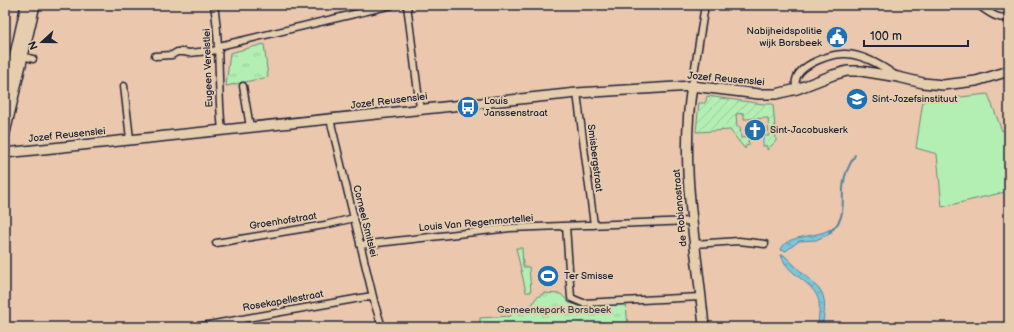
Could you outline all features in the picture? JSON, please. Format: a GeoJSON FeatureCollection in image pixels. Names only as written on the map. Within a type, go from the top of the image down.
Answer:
{"type":"FeatureCollection","features":[{"type":"Feature","properties":{"kind":"street"},"geometry":{"type":"LineString","coordinates":[[5,98],[26,5]]}},
{"type":"Feature","properties":{"kind":"street"},"geometry":{"type":"LineString","coordinates":[[5,133],[35,5]]}},
{"type":"Feature","properties":{"kind":"street","name":"Eugeen Verelstlei"},"geometry":{"type":"LineString","coordinates":[[214,5],[219,48],[220,111],[222,130]]}},
{"type":"Feature","properties":{"kind":"street"},"geometry":{"type":"LineString","coordinates":[[155,56],[172,55],[177,52],[189,54],[219,48],[392,5]]}},
{"type":"Feature","properties":{"kind":"street"},"geometry":{"type":"LineString","coordinates":[[407,5],[420,108]]}},
{"type":"Feature","properties":{"kind":"street"},"geometry":{"type":"LineString","coordinates":[[692,86],[705,5]]}},
{"type":"Feature","properties":{"kind":"street"},"geometry":{"type":"LineString","coordinates":[[978,5],[1000,18],[1006,18],[1009,16]]}},
{"type":"Feature","properties":{"kind":"street"},"geometry":{"type":"LineString","coordinates":[[797,89],[795,83],[798,74],[809,65],[817,61],[837,55],[846,54],[876,63],[898,77]]}},
{"type":"Feature","properties":{"kind":"street"},"geometry":{"type":"LineString","coordinates":[[23,56],[33,59]]}},
{"type":"Feature","properties":{"kind":"street","name":"Jozef Reusenslei"},"geometry":{"type":"LineString","coordinates":[[5,153],[330,119],[420,108],[577,93],[692,86],[759,94],[776,94],[797,89],[847,71],[861,71],[923,83],[943,85],[976,81],[1009,71]]}},
{"type":"Feature","properties":{"kind":"street"},"geometry":{"type":"LineString","coordinates":[[124,86],[130,139]]}},
{"type":"Feature","properties":{"kind":"street"},"geometry":{"type":"LineString","coordinates":[[242,86],[250,127]]}},
{"type":"Feature","properties":{"kind":"street","name":"de Robianostraat"},"geometry":{"type":"LineString","coordinates":[[692,86],[687,142],[688,184],[704,327]]}},
{"type":"Feature","properties":{"kind":"street","name":"Smisbergstraat"},"geometry":{"type":"LineString","coordinates":[[577,93],[594,225]]}},
{"type":"Feature","properties":{"kind":"street","name":"Corneel Smitslei"},"geometry":{"type":"LineString","coordinates":[[330,119],[372,296],[382,327]]}},
{"type":"Feature","properties":{"kind":"street","name":"Groenhofstraat"},"geometry":{"type":"LineString","coordinates":[[216,243],[325,225],[354,218]]}},
{"type":"Feature","properties":{"kind":"street","name":"Louis Van Regenmortellei"},"geometry":{"type":"LineString","coordinates":[[360,245],[510,228],[692,221]]}},
{"type":"Feature","properties":{"kind":"street"},"geometry":{"type":"LineString","coordinates":[[566,226],[571,298],[583,302],[700,297]]}},
{"type":"Feature","properties":{"kind":"street"},"geometry":{"type":"LineString","coordinates":[[694,244],[740,241],[765,244]]}},
{"type":"Feature","properties":{"kind":"street","name":"Rosekapellestraat"},"geometry":{"type":"LineString","coordinates":[[197,327],[372,296]]}},
{"type":"Feature","properties":{"kind":"street"},"geometry":{"type":"LineString","coordinates":[[242,319],[244,327]]}},
{"type":"Feature","properties":{"kind":"green space"},"geometry":{"type":"Polygon","coordinates":[[[264,44],[268,77],[226,86],[230,53],[264,44]]]}},
{"type":"Feature","properties":{"kind":"green space"},"geometry":{"type":"Polygon","coordinates":[[[988,94],[1002,131],[1006,130],[1009,141],[1009,191],[942,207],[937,154],[916,148],[923,101],[988,94]]]}},
{"type":"Feature","properties":{"kind":"green space"},"geometry":{"type":"Polygon","coordinates":[[[707,96],[763,104],[773,104],[776,141],[767,150],[767,146],[763,146],[763,136],[769,136],[768,118],[744,119],[744,113],[736,114],[737,127],[740,127],[741,138],[748,137],[749,145],[746,146],[745,149],[730,130],[696,132],[699,103],[705,103],[707,96]]]}},
{"type":"Feature","properties":{"kind":"green space"},"geometry":{"type":"Polygon","coordinates":[[[516,248],[522,248],[523,267],[529,267],[531,292],[526,292],[516,248]]]}},
{"type":"Feature","properties":{"kind":"green space","name":"Gemeentepark Borsbeek"},"geometry":{"type":"Polygon","coordinates":[[[544,293],[561,294],[569,303],[580,306],[626,304],[628,327],[480,327],[480,318],[511,316],[510,311],[530,308],[536,298],[544,293]]]}},
{"type":"Feature","properties":{"kind":"water"},"geometry":{"type":"Polygon","coordinates":[[[830,229],[832,233],[816,240],[799,241],[786,251],[781,250],[789,241],[825,232],[830,229]]]}},
{"type":"Feature","properties":{"kind":"water"},"geometry":{"type":"Polygon","coordinates":[[[781,255],[784,255],[821,291],[824,299],[822,327],[818,327],[819,305],[815,292],[788,267],[781,255]]]}},
{"type":"Feature","properties":{"kind":"waterway"},"geometry":{"type":"LineString","coordinates":[[829,232],[839,221],[845,178],[848,167],[855,155]]}},
{"type":"Feature","properties":{"kind":"place","name":"Nabijheidspolitie wijk Borsbeek"},"geometry":{"type":"Point","coordinates":[837,37]}},
{"type":"Feature","properties":{"kind":"place","name":"Sint-Jozefsinstituut"},"geometry":{"type":"Point","coordinates":[857,99]}},
{"type":"Feature","properties":{"kind":"place","name":"Louis Janssenstraat"},"geometry":{"type":"Point","coordinates":[468,107]}},
{"type":"Feature","properties":{"kind":"place","name":"Sint-Jacobuskerk"},"geometry":{"type":"Point","coordinates":[755,130]}},
{"type":"Feature","properties":{"kind":"place","name":"Ter Smisse"},"geometry":{"type":"Point","coordinates":[548,276]}}]}
